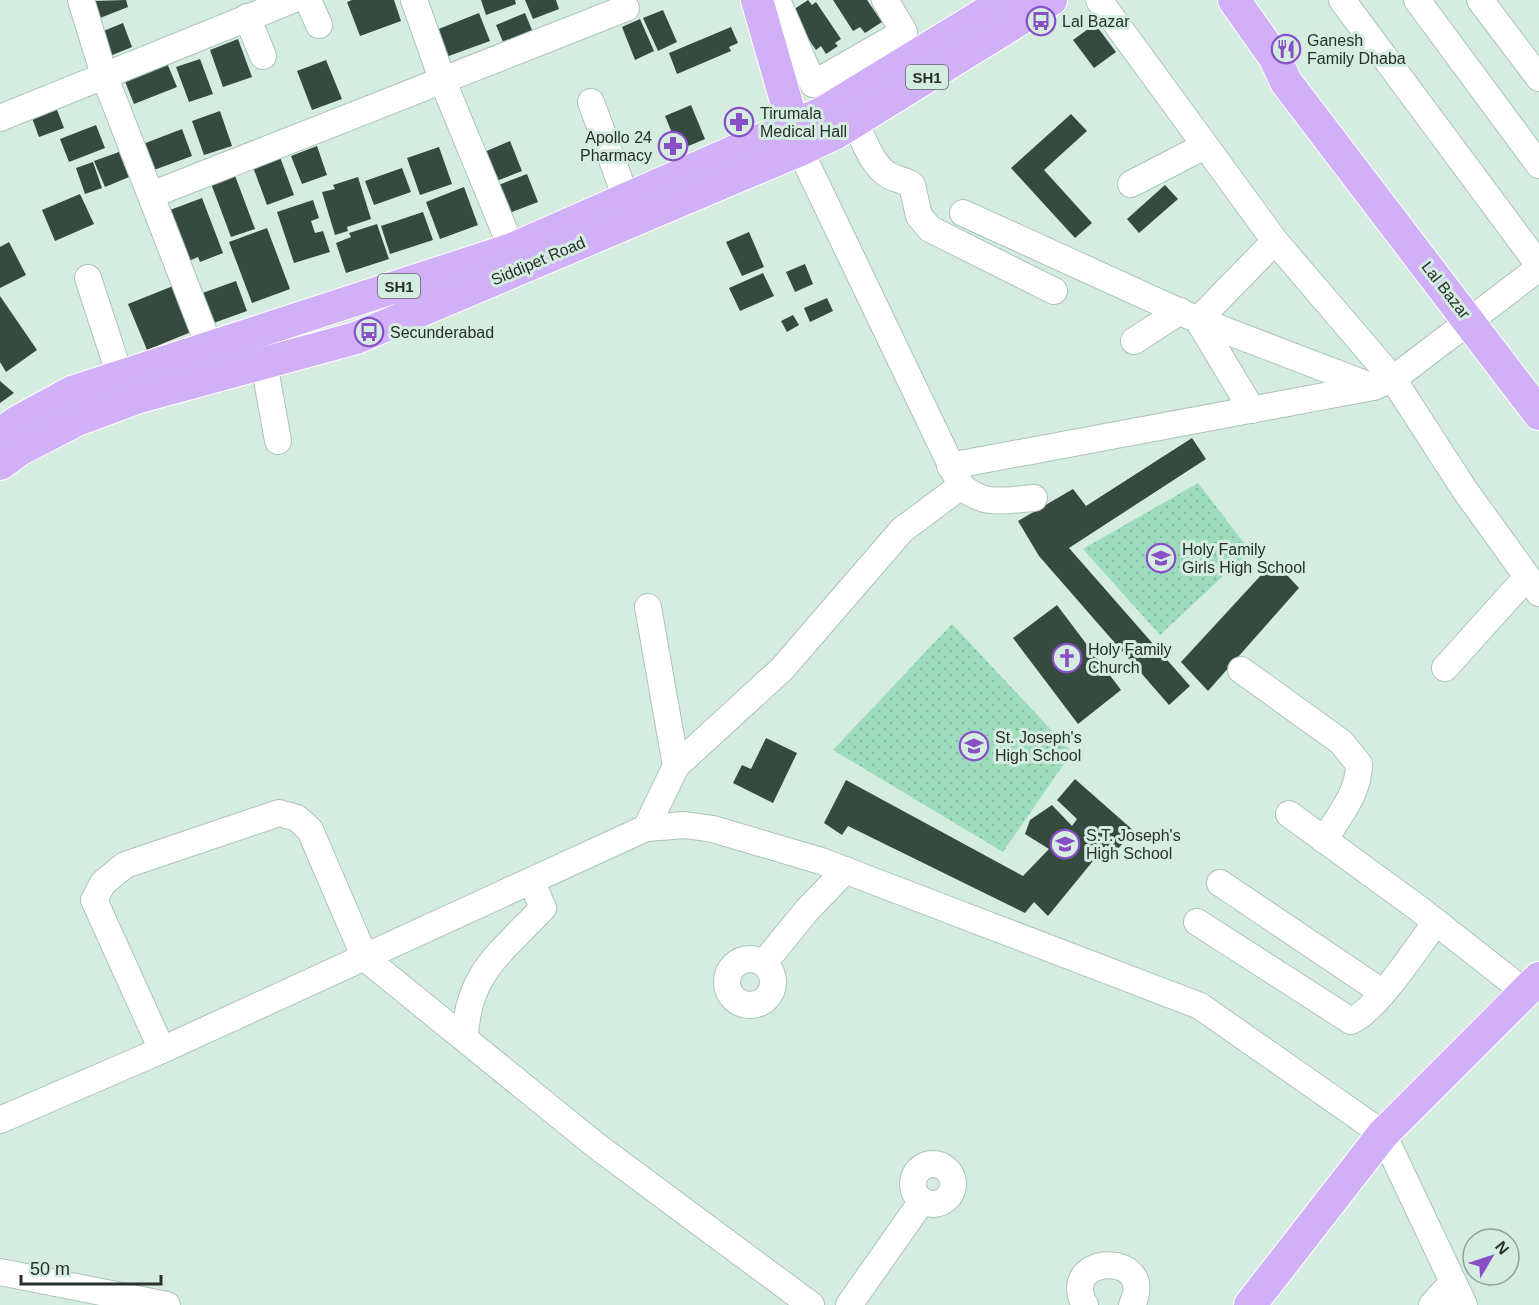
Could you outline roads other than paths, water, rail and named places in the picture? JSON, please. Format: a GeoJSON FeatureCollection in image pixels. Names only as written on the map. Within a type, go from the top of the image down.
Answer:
{"type":"FeatureCollection","features":[{"type":"Feature","properties":{"kind":"main road"},"geometry":{"type":"LineString","coordinates":[[757,0],[798,138]]}},
{"type":"Feature","properties":{"kind":"main road","name":"Siddipet Road"},"geometry":{"type":"LineString","coordinates":[[0,464],[19,450],[77,420],[140,397],[356,338],[798,138],[824,112],[971,9],[1007,0]]}},
{"type":"Feature","properties":{"kind":"main road","name":"Siddipet Road"},"geometry":{"type":"LineString","coordinates":[[0,434],[72,392],[512,249],[626,198],[798,138],[855,121],[1051,0]]}},
{"type":"Feature","properties":{"kind":"main road","name":"Lal Bazar"},"geometry":{"type":"LineString","coordinates":[[1215,0],[1264,68],[1286,82]]}},
{"type":"Feature","properties":{"kind":"main road","name":"Lal Bazar"},"geometry":{"type":"LineString","coordinates":[[1234,0],[1275,58],[1286,82],[1539,414]]}},
{"type":"Feature","properties":{"kind":"main road"},"geometry":{"type":"LineString","coordinates":[[1250,1305],[1383,1134],[1532,985]]}},
{"type":"Feature","properties":{"kind":"street"},"geometry":{"type":"LineString","coordinates":[[81,0],[104,75],[210,348]]}},
{"type":"Feature","properties":{"kind":"street"},"geometry":{"type":"LineString","coordinates":[[0,118],[292,0]]}},
{"type":"Feature","properties":{"kind":"street"},"geometry":{"type":"LineString","coordinates":[[308,0],[320,25]]}},
{"type":"Feature","properties":{"kind":"street"},"geometry":{"type":"LineString","coordinates":[[414,0],[442,79],[512,249]]}},
{"type":"Feature","properties":{"kind":"street"},"geometry":{"type":"LineString","coordinates":[[777,0],[813,84],[904,33],[885,0]]}},
{"type":"Feature","properties":{"kind":"street"},"geometry":{"type":"LineString","coordinates":[[1099,0],[1275,241],[1383,383],[1432,442],[1533,586],[1445,668]]}},
{"type":"Feature","properties":{"kind":"street"},"geometry":{"type":"LineString","coordinates":[[646,828],[676,766],[789,662],[902,530],[955,476],[1383,383],[1470,322],[1539,267],[1342,0]]}},
{"type":"Feature","properties":{"kind":"street"},"geometry":{"type":"LineString","coordinates":[[1417,0],[1539,165]]}},
{"type":"Feature","properties":{"kind":"street"},"geometry":{"type":"LineString","coordinates":[[1480,0],[1539,78]]}},
{"type":"Feature","properties":{"kind":"street"},"geometry":{"type":"LineString","coordinates":[[151,195],[626,8]]}},
{"type":"Feature","properties":{"kind":"street"},"geometry":{"type":"LineString","coordinates":[[247,17],[263,56]]}},
{"type":"Feature","properties":{"kind":"street"},"geometry":{"type":"LineString","coordinates":[[591,102],[626,198]]}},
{"type":"Feature","properties":{"kind":"street"},"geometry":{"type":"LineString","coordinates":[[855,121],[877,166],[889,176],[904,179],[912,185],[919,216],[930,229],[1054,291]]}},
{"type":"Feature","properties":{"kind":"street"},"geometry":{"type":"LineString","coordinates":[[798,138],[955,476],[973,496],[986,501],[1034,498]]}},
{"type":"Feature","properties":{"kind":"street"},"geometry":{"type":"LineString","coordinates":[[1131,184],[1193,152],[1203,143]]}},
{"type":"Feature","properties":{"kind":"street"},"geometry":{"type":"LineString","coordinates":[[963,213],[1189,316],[1383,383]]}},
{"type":"Feature","properties":{"kind":"street"},"geometry":{"type":"LineString","coordinates":[[1134,341],[1189,316],[1275,241]]}},
{"type":"Feature","properties":{"kind":"street"},"geometry":{"type":"LineString","coordinates":[[88,278],[120,376]]}},
{"type":"Feature","properties":{"kind":"street"},"geometry":{"type":"LineString","coordinates":[[1189,316],[1251,410]]}},
{"type":"Feature","properties":{"kind":"street"},"geometry":{"type":"LineString","coordinates":[[264,363],[278,441]]}},
{"type":"Feature","properties":{"kind":"street"},"geometry":{"type":"LineString","coordinates":[[648,607],[676,766]]}},
{"type":"Feature","properties":{"kind":"street"},"geometry":{"type":"LineString","coordinates":[[1241,670],[1341,742],[1359,764],[1359,777],[1353,794],[1324,840]]}},
{"type":"Feature","properties":{"kind":"street"},"geometry":{"type":"LineString","coordinates":[[162,1050],[94,900],[104,883],[125,866],[279,813],[297,818],[310,830],[365,958],[598,1147],[811,1305]]}},
{"type":"Feature","properties":{"kind":"street"},"geometry":{"type":"LineString","coordinates":[[1289,814],[1436,922],[1532,985]]}},
{"type":"Feature","properties":{"kind":"street"},"geometry":{"type":"LineString","coordinates":[[0,1120],[162,1050],[646,828],[685,825],[713,829],[846,870],[1200,1006],[1383,1134],[1464,1305]]}},
{"type":"Feature","properties":{"kind":"street"},"geometry":{"type":"LineString","coordinates":[[764,963],[807,909],[846,870]]}},
{"type":"Feature","properties":{"kind":"street"},"geometry":{"type":"LineString","coordinates":[[465,1038],[465,1013],[477,980],[499,952],[543,908],[531,882]]}},
{"type":"Feature","properties":{"kind":"street"},"geometry":{"type":"LineString","coordinates":[[1220,883],[1382,992]]}},
{"type":"Feature","properties":{"kind":"street"},"geometry":{"type":"LineString","coordinates":[[1197,922],[1351,1021],[1360,1017],[1382,992],[1436,922]]}},
{"type":"Feature","properties":{"kind":"street"},"geometry":{"type":"LineString","coordinates":[[849,1305],[922,1201]]}},
{"type":"Feature","properties":{"kind":"street"},"geometry":{"type":"LineString","coordinates":[[1085,1305],[1081,1293],[1086,1275],[1101,1265],[1110,1264],[1127,1271],[1132,1278],[1136,1295],[1132,1305]]}},
{"type":"Feature","properties":{"kind":"street"},"geometry":{"type":"LineString","coordinates":[[0,1272],[167,1305]]}},
{"type":"Feature","properties":{"kind":"street"},"geometry":{"type":"LineString","coordinates":[[1432,1305],[1453,1282]]}},
{"type":"Feature","properties":{"kind":"place","name":"Lal Bazar"},"geometry":{"type":"Point","coordinates":[1041,21]}},
{"type":"Feature","properties":{"kind":"place","name":"Ganesh Family Dhaba"},"geometry":{"type":"Point","coordinates":[1286,49]}},
{"type":"Feature","properties":{"kind":"place","name":"Tirumala Medical Hall"},"geometry":{"type":"Point","coordinates":[739,122]}},
{"type":"Feature","properties":{"kind":"place","name":"Apollo 24 Pharmacy"},"geometry":{"type":"Point","coordinates":[673,146]}},
{"type":"Feature","properties":{"kind":"place","name":"Secunderabad"},"geometry":{"type":"Point","coordinates":[369,332]}},
{"type":"Feature","properties":{"kind":"place","name":"Holy Family Girls High School"},"geometry":{"type":"Point","coordinates":[1161,558]}},
{"type":"Feature","properties":{"kind":"place","name":"Holy Family Church"},"geometry":{"type":"Point","coordinates":[1067,658]}},
{"type":"Feature","properties":{"kind":"place","name":"St. Joseph's High School"},"geometry":{"type":"Point","coordinates":[974,746]}},
{"type":"Feature","properties":{"kind":"place","name":"S.T. Joseph's High School"},"geometry":{"type":"Point","coordinates":[1065,844]}}]}
